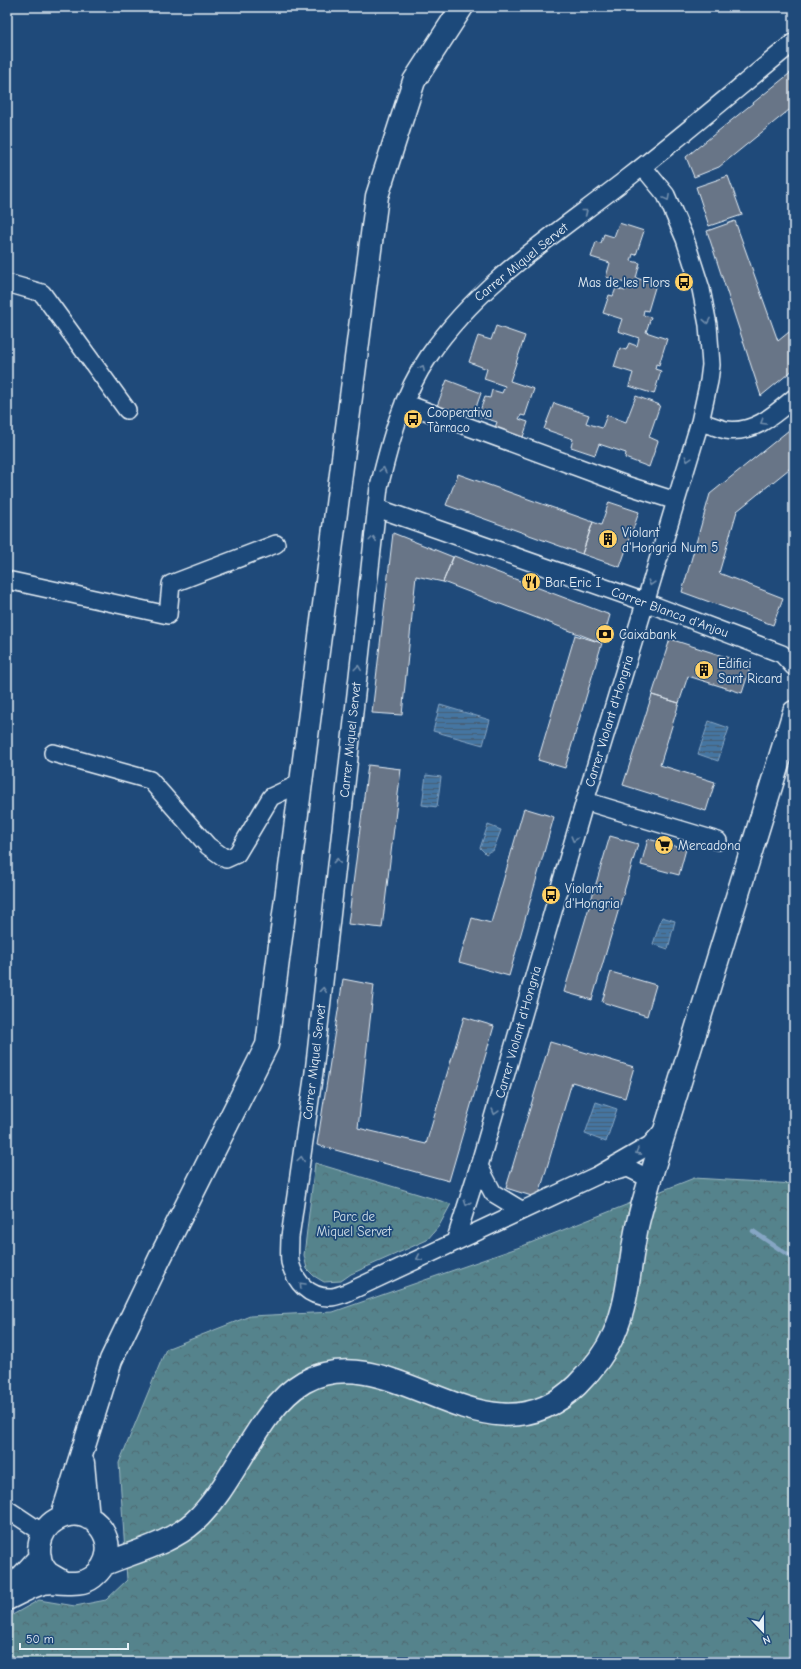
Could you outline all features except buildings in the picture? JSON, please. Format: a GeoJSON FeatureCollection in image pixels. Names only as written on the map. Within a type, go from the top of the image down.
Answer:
{"type":"FeatureCollection","features":[{"type":"Feature","properties":{"kind":"main road"},"geometry":{"type":"LineString","coordinates":[[62,1516],[82,1457],[111,1360],[160,1258],[267,1045],[377,196],[414,81],[462,7]]}},
{"type":"Feature","properties":{"kind":"main road"},"geometry":{"type":"LineString","coordinates":[[105,1564],[169,1538],[186,1529],[202,1514],[214,1499],[252,1440],[279,1403],[295,1388],[313,1377],[338,1371],[361,1372],[383,1378],[469,1408],[488,1413],[513,1416],[523,1415],[546,1408],[570,1392],[601,1355],[618,1326],[625,1298],[635,1234],[650,1179],[794,712]]}},
{"type":"Feature","properties":{"kind":"main road"},"geometry":{"type":"LineString","coordinates":[[82,1457],[88,1518]]}},
{"type":"Feature","properties":{"kind":"main road"},"geometry":{"type":"LineString","coordinates":[[7,1599],[42,1583],[61,1581],[72,1583],[84,1582],[96,1575],[105,1564],[108,1549],[105,1534],[98,1525],[88,1518],[76,1514],[62,1516],[52,1522],[43,1533],[39,1544],[40,1557],[48,1573],[61,1581]]}},
{"type":"Feature","properties":{"kind":"main road"},"geometry":{"type":"LineString","coordinates":[[105,1534],[134,1540],[169,1538]]}},
{"type":"Feature","properties":{"kind":"main road"},"geometry":{"type":"LineString","coordinates":[[7,1593],[40,1557]]}},
{"type":"Feature","properties":{"kind":"street","name":"Carrer Miquel Servet"},"geometry":{"type":"LineString","coordinates":[[666,1126],[650,1145],[598,1175],[346,1293],[332,1297],[307,1290],[299,1283],[290,1260],[290,1237],[314,1072],[379,487],[389,445],[404,403],[428,357],[467,307],[496,280],[643,167],[794,42]]}},
{"type":"Feature","properties":{"kind":"street","name":"Carrer Violant d'Hongria"},"geometry":{"type":"LineString","coordinates":[[455,1242],[479,1166],[585,801],[700,422],[710,381],[711,365],[708,325],[701,289],[685,239],[666,195],[643,167]]}},
{"type":"Feature","properties":{"kind":"street"},"geometry":{"type":"LineString","coordinates":[[7,283],[42,293],[127,410]]}},
{"type":"Feature","properties":{"kind":"street"},"geometry":{"type":"LineString","coordinates":[[700,422],[727,430],[755,427],[767,420],[794,398]]}},
{"type":"Feature","properties":{"kind":"street"},"geometry":{"type":"LineString","coordinates":[[404,403],[626,485],[676,501]]}},
{"type":"Feature","properties":{"kind":"street","name":"Carrer Blanca d'Anjou"},"geometry":{"type":"LineString","coordinates":[[377,508],[645,602],[791,658],[794,667]]}},
{"type":"Feature","properties":{"kind":"street"},"geometry":{"type":"LineString","coordinates":[[7,580],[168,615],[172,584],[276,544]]}},
{"type":"Feature","properties":{"kind":"street"},"geometry":{"type":"LineString","coordinates":[[53,753],[150,780],[208,846],[226,859],[237,854],[271,797],[301,783]]}},
{"type":"Feature","properties":{"kind":"street"},"geometry":{"type":"LineString","coordinates":[[585,801],[718,841]]}},
{"type":"Feature","properties":{"kind":"street"},"geometry":{"type":"LineString","coordinates":[[479,1166],[493,1193],[521,1210]]}},
{"type":"Feature","properties":{"kind":"street","name":"Carrer Miquel Servet"},"geometry":{"type":"LineString","coordinates":[[598,1175],[628,1168],[650,1179]]}},
{"type":"Feature","properties":{"kind":"street"},"geometry":{"type":"LineString","coordinates":[[7,1509],[43,1533]]}},
{"type":"Feature","properties":{"kind":"green space","name":"Parc de Miquel Servet"},"geometry":{"type":"Polygon","coordinates":[[[315,1163],[451,1204],[439,1226],[427,1240],[351,1274],[341,1281],[324,1282],[314,1276],[307,1269],[304,1255],[315,1163]]]}},
{"type":"Feature","properties":{"kind":"green space"},"geometry":{"type":"Polygon","coordinates":[[[694,1178],[794,1184],[794,1662],[7,1662],[7,1618],[39,1600],[75,1606],[106,1600],[127,1580],[119,1463],[166,1349],[250,1316],[333,1312],[520,1247],[694,1178]]]}},
{"type":"Feature","properties":{"kind":"water"},"geometry":{"type":"Polygon","coordinates":[[[440,705],[490,720],[483,745],[433,731],[440,705]]]}},
{"type":"Feature","properties":{"kind":"water"},"geometry":{"type":"Polygon","coordinates":[[[709,721],[729,728],[718,761],[698,754],[709,721]]]}},
{"type":"Feature","properties":{"kind":"water"},"geometry":{"type":"Polygon","coordinates":[[[426,775],[441,777],[437,807],[422,805],[426,775]]]}},
{"type":"Feature","properties":{"kind":"water"},"geometry":{"type":"Polygon","coordinates":[[[488,825],[501,830],[493,851],[486,854],[480,848],[488,825]]]}},
{"type":"Feature","properties":{"kind":"water"},"geometry":{"type":"Polygon","coordinates":[[[662,917],[675,921],[668,949],[653,944],[662,917]]]}},
{"type":"Feature","properties":{"kind":"water"},"geometry":{"type":"Polygon","coordinates":[[[596,1102],[617,1109],[606,1142],[585,1134],[596,1102]]]}},
{"type":"Feature","properties":{"kind":"waterway"},"geometry":{"type":"LineString","coordinates":[[753,1231],[794,1259]]}},
{"type":"Feature","properties":{"kind":"place","name":"Mas de les Flors"},"geometry":{"type":"Point","coordinates":[684,282]}},
{"type":"Feature","properties":{"kind":"place","name":"Cooperativa Tàrraco"},"geometry":{"type":"Point","coordinates":[413,419]}},
{"type":"Feature","properties":{"kind":"place","name":"Violant d'Hongria Num 5"},"geometry":{"type":"Point","coordinates":[608,539]}},
{"type":"Feature","properties":{"kind":"place","name":"Bar Eric I"},"geometry":{"type":"Point","coordinates":[531,582]}},
{"type":"Feature","properties":{"kind":"place","name":"Caixabank"},"geometry":{"type":"Point","coordinates":[605,634]}},
{"type":"Feature","properties":{"kind":"place","name":"Edifici Sant Ricard"},"geometry":{"type":"Point","coordinates":[704,670]}},
{"type":"Feature","properties":{"kind":"place","name":"Mercadona"},"geometry":{"type":"Point","coordinates":[664,845]}},
{"type":"Feature","properties":{"kind":"place","name":"Violant d'Hongria"},"geometry":{"type":"Point","coordinates":[551,895]}}]}
